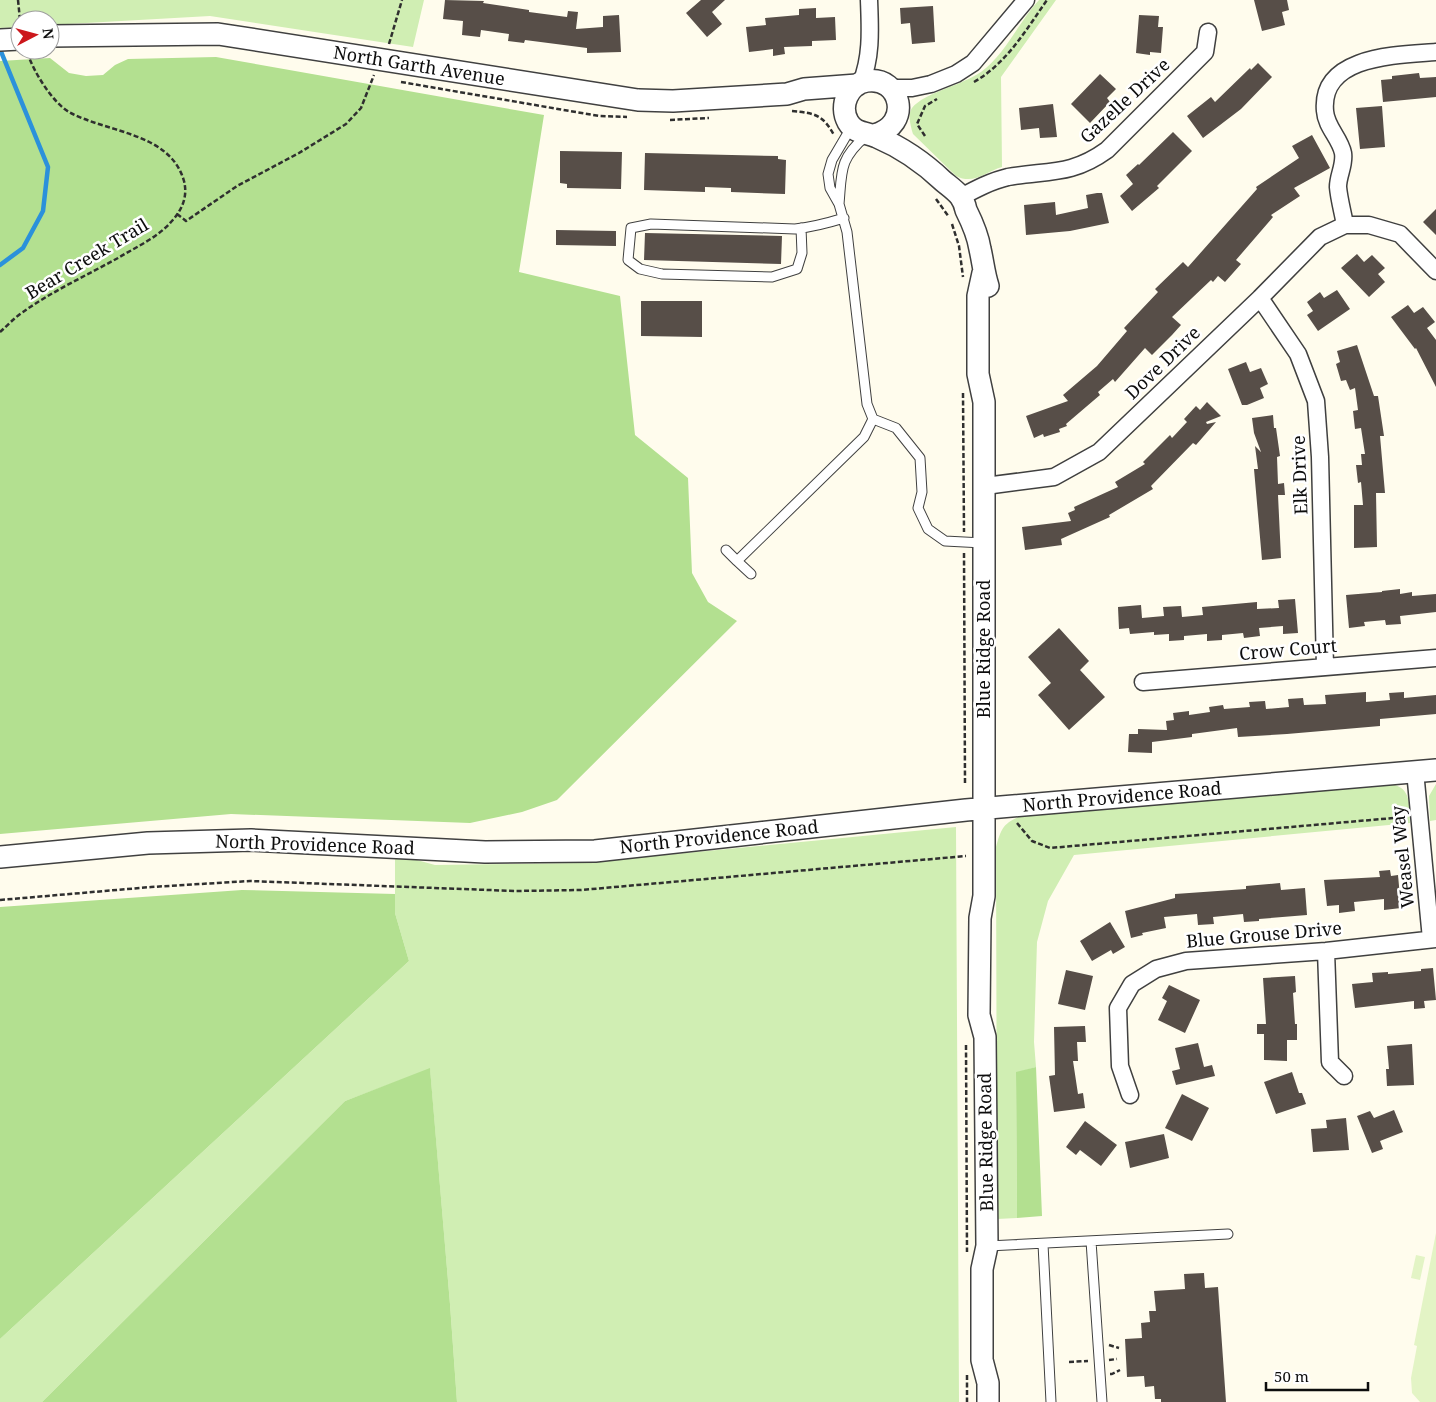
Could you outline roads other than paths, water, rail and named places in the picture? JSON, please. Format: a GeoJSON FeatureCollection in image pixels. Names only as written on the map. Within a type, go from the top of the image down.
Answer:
{"type":"FeatureCollection","features":[{"type":"Feature","properties":{"kind":"street"},"geometry":{"type":"LineString","coordinates":[[869,0],[870,43],[867,70],[859,84],[850,91],[844,107],[856,131],[882,133],[890,128],[898,114],[931,84]]}},
{"type":"Feature","properties":{"kind":"street"},"geometry":{"type":"LineString","coordinates":[[859,84],[874,81],[886,85],[912,88],[931,84],[956,74],[973,63],[1026,0]]}},
{"type":"Feature","properties":{"kind":"street","name":"Gazelle Drive"},"geometry":{"type":"LineString","coordinates":[[961,197],[984,185],[1006,178],[1058,172],[1078,167],[1095,159],[1108,150],[1205,52],[1208,32]]}},
{"type":"Feature","properties":{"kind":"street","name":"North Garth Avenue"},"geometry":{"type":"LineString","coordinates":[[60,36],[218,34],[638,100],[786,103],[819,100],[856,131]]}},
{"type":"Feature","properties":{"kind":"street"},"geometry":{"type":"LineString","coordinates":[[870,43],[876,70],[895,95],[898,103],[898,114]]}},
{"type":"Feature","properties":{"kind":"street"},"geometry":{"type":"LineString","coordinates":[[1345,225],[1338,186],[1344,158],[1325,113],[1325,94],[1334,80],[1348,69],[1365,61],[1381,57],[1436,52]]}},
{"type":"Feature","properties":{"kind":"street","name":"North Garth Avenue"},"geometry":{"type":"LineString","coordinates":[[786,103],[804,89],[859,84]]}},
{"type":"Feature","properties":{"kind":"street","name":"Blue Ridge Road"},"geometry":{"type":"LineString","coordinates":[[898,114],[920,160]]}},
{"type":"Feature","properties":{"kind":"street","name":"Blue Ridge Road"},"geometry":{"type":"LineString","coordinates":[[856,131],[899,147],[920,160],[961,197],[980,247],[983,273],[978,296],[978,374],[984,402],[984,486],[974,542],[984,809],[984,896],[980,918],[980,1015],[976,1040],[987,1246],[995,1271],[995,1360],[988,1392]]}},
{"type":"Feature","properties":{"kind":"street","name":"Dove Drive"},"geometry":{"type":"LineString","coordinates":[[984,486],[1054,477],[1099,452],[1260,298],[1320,237],[1345,225],[1369,225],[1400,234],[1436,270]]}},
{"type":"Feature","properties":{"kind":"street","name":"Elk Drive"},"geometry":{"type":"LineString","coordinates":[[1260,298],[1298,354],[1316,401],[1320,457],[1325,666]]}},
{"type":"Feature","properties":{"kind":"street","name":"Crow Court"},"geometry":{"type":"LineString","coordinates":[[1143,682],[1436,658]]}},
{"type":"Feature","properties":{"kind":"street","name":"North Providence Road"},"geometry":{"type":"LineString","coordinates":[[0,857],[148,843],[251,840],[485,852],[594,850],[984,809],[1426,771]]}},
{"type":"Feature","properties":{"kind":"street","name":"Weasel Way"},"geometry":{"type":"LineString","coordinates":[[1426,771],[1418,816],[1434,939]]}},
{"type":"Feature","properties":{"kind":"street","name":"Blue Grouse Drive"},"geometry":{"type":"LineString","coordinates":[[1130,1096],[1120,1066],[1118,1008],[1132,984],[1156,969],[1186,960],[1326,951],[1434,939]]}},
{"type":"Feature","properties":{"kind":"street"},"geometry":{"type":"LineString","coordinates":[[1326,951],[1330,1062],[1344,1076]]}},
{"type":"Feature","properties":{"kind":"lane"},"geometry":{"type":"LineString","coordinates":[[839,204],[844,162],[852,148],[856,131]]}},
{"type":"Feature","properties":{"kind":"lane"},"geometry":{"type":"LineString","coordinates":[[856,131],[832,160],[828,174],[830,188],[844,218],[867,404],[873,419],[896,428],[920,458],[922,492],[918,508],[928,529],[945,541],[974,542]]}},
{"type":"Feature","properties":{"kind":"lane"},"geometry":{"type":"LineString","coordinates":[[801,228],[802,253],[797,269],[772,276],[662,274],[640,269],[628,260],[630,228],[651,224],[801,228],[818,226],[844,218]]}},
{"type":"Feature","properties":{"kind":"lane"},"geometry":{"type":"LineString","coordinates":[[737,561],[864,437],[873,419]]}},
{"type":"Feature","properties":{"kind":"lane"},"geometry":{"type":"LineString","coordinates":[[726,550],[751,574]]}},
{"type":"Feature","properties":{"kind":"lane"},"geometry":{"type":"LineString","coordinates":[[987,1246],[1228,1234]]}},
{"type":"Feature","properties":{"kind":"lane"},"geometry":{"type":"LineString","coordinates":[[1091,1241],[1102,1402]]}},
{"type":"Feature","properties":{"kind":"lane"},"geometry":{"type":"LineString","coordinates":[[1043,1244],[1051,1402]]}},
{"type":"Feature","properties":{"kind":"waterway"},"geometry":{"type":"LineString","coordinates":[[0,49],[48,167],[43,211],[23,248],[0,265]]}}]}
